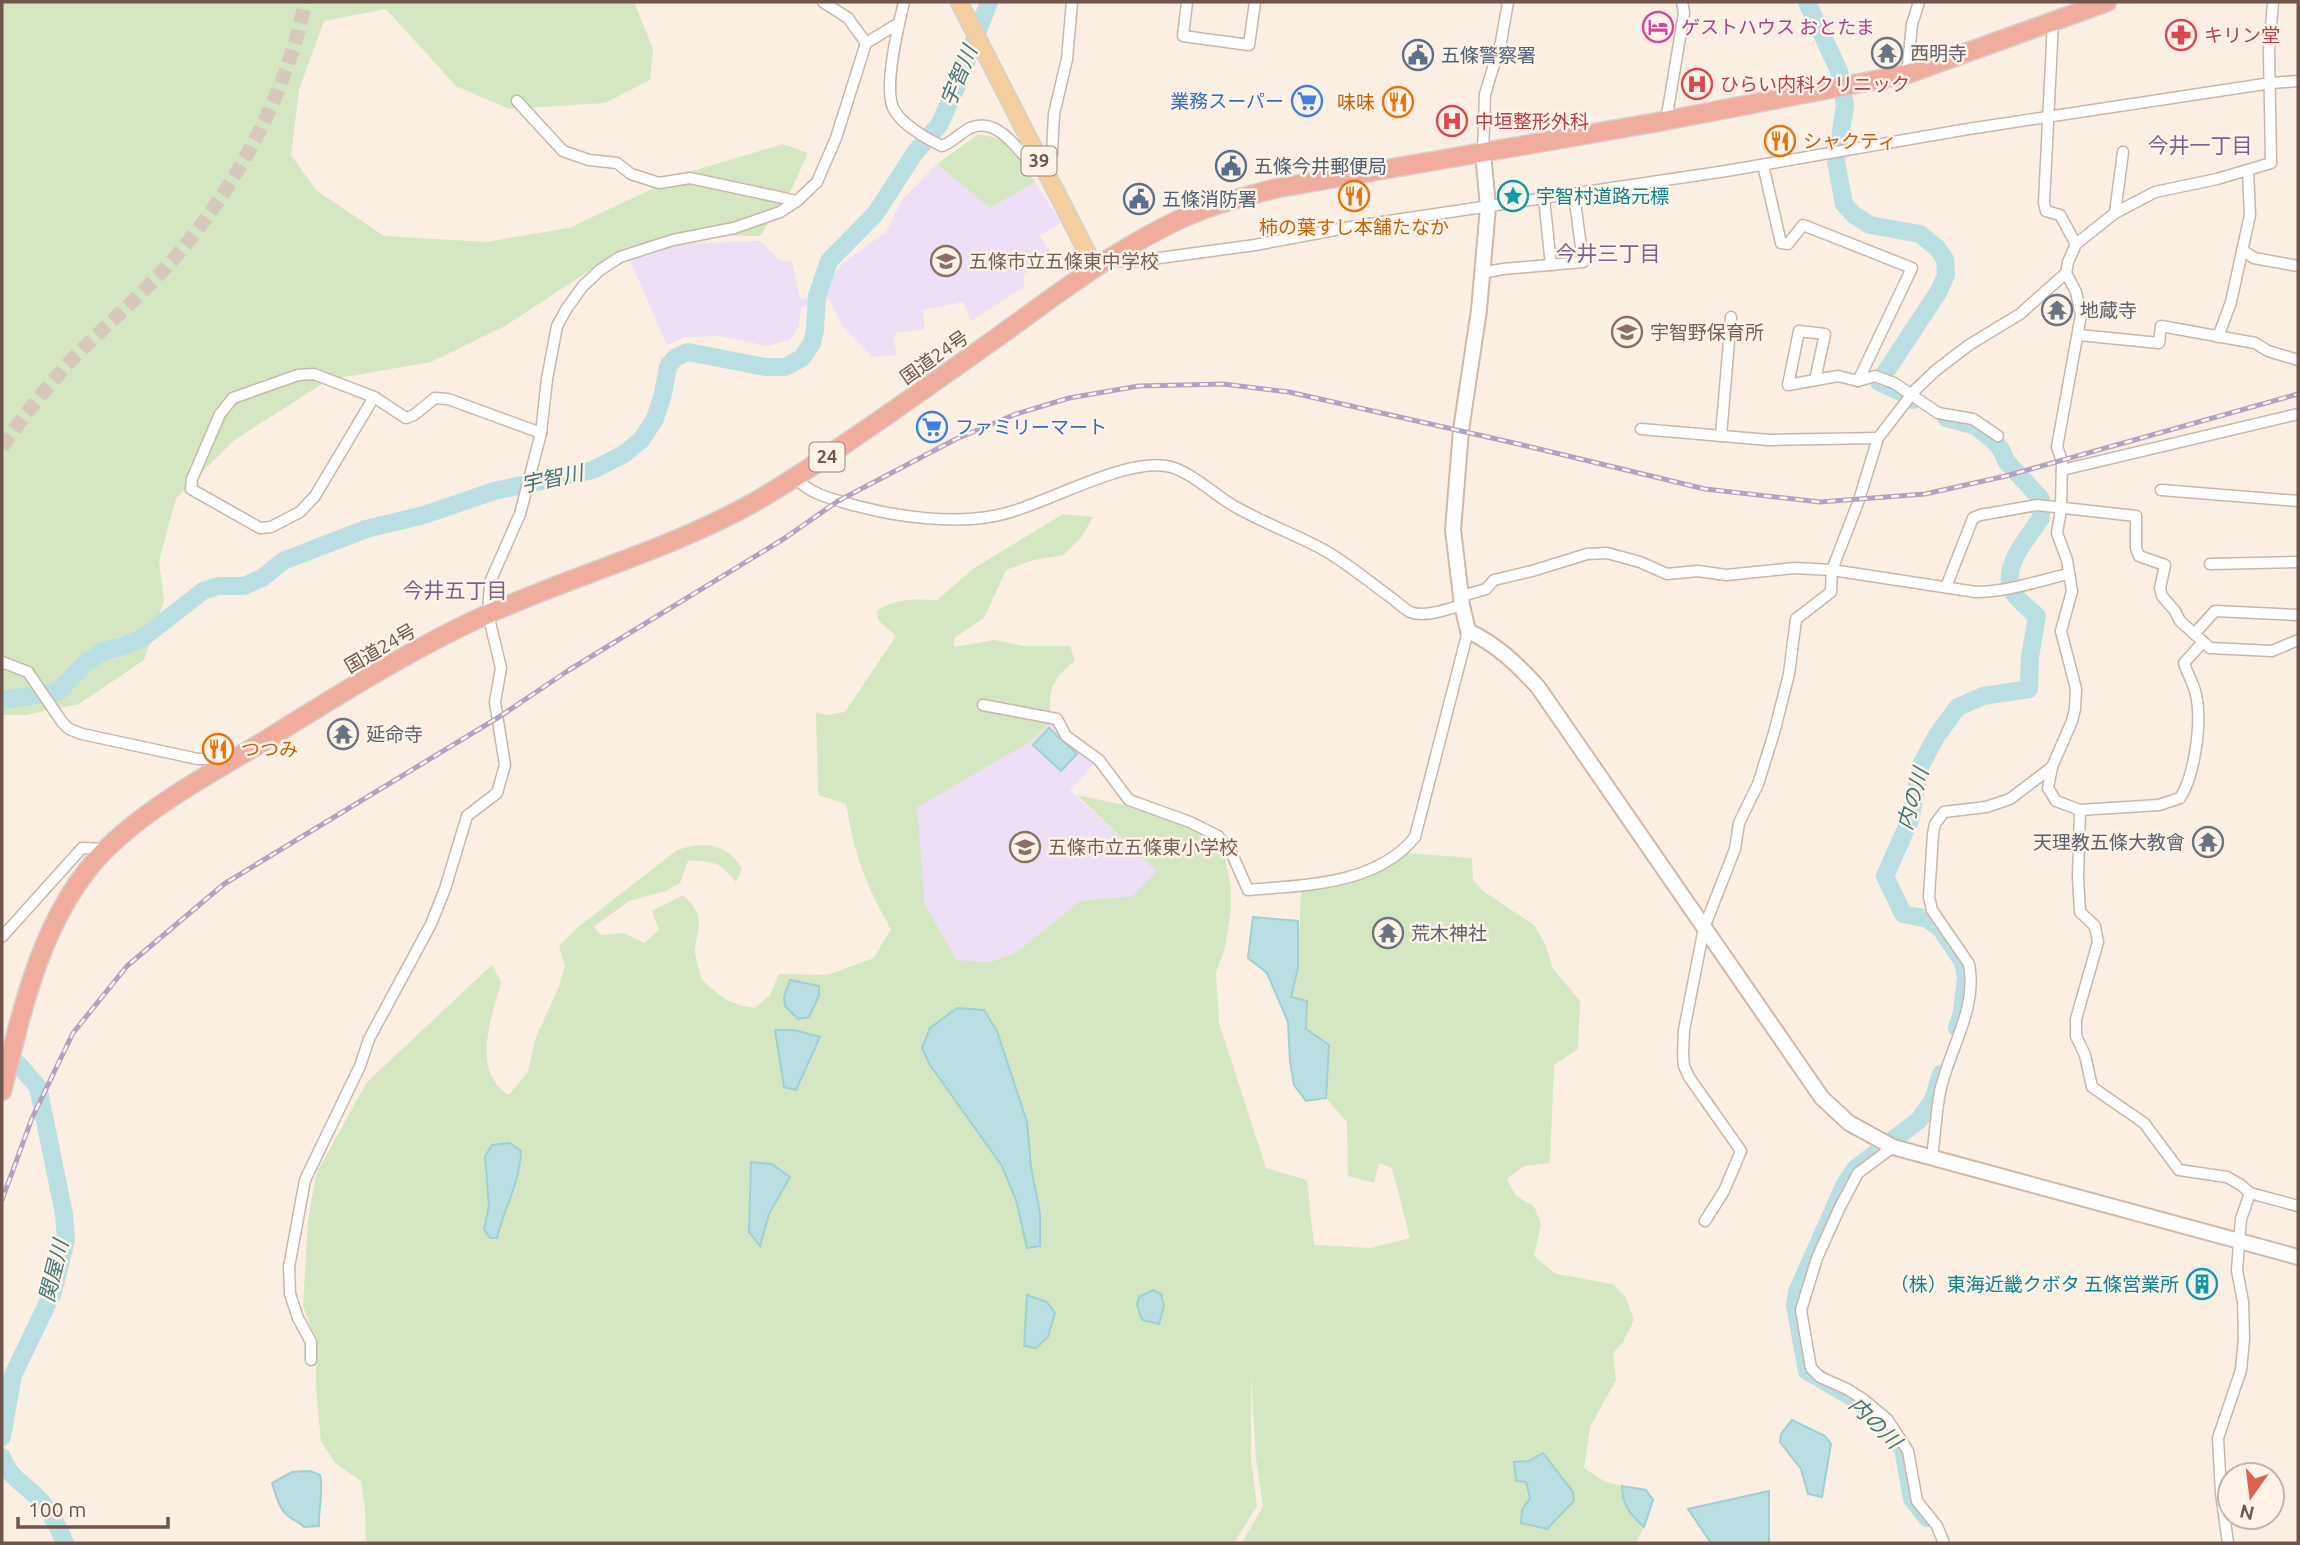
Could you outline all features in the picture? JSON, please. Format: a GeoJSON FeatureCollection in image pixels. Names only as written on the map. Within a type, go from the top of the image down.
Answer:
{"type":"FeatureCollection","features":[{"type":"Feature","properties":{"kind":"highway","name":"国道24号"},"geometry":{"type":"LineString","coordinates":[[2,1091],[39,958],[58,915],[78,883],[106,849],[162,804],[418,649],[488,614],[684,536],[747,507],[796,478],[932,385],[1102,263],[1186,216],[1278,188],[1666,121],[1907,74],[2053,22],[2085,6],[2107,2]]}},
{"type":"Feature","properties":{"kind":"main road","name":"39"},"geometry":{"type":"LineString","coordinates":[[960,3],[1041,165],[1102,263]]}},
{"type":"Feature","properties":{"kind":"street"},"geometry":{"type":"LineString","coordinates":[[823,2],[848,19],[866,43]]}},
{"type":"Feature","properties":{"kind":"street"},"geometry":{"type":"LineString","coordinates":[[904,2],[890,83],[892,107],[917,134],[942,146],[971,128],[983,126],[997,129],[1009,138],[1029,161],[1041,165],[1052,154],[1054,114],[1067,59],[1072,2]]}},
{"type":"Feature","properties":{"kind":"street"},"geometry":{"type":"LineString","coordinates":[[1187,2],[1182,36],[1249,45],[1255,2]]}},
{"type":"Feature","properties":{"kind":"street"},"geometry":{"type":"LineString","coordinates":[[983,705],[1057,719],[1066,736],[1099,760],[1129,800],[1191,822],[1218,836],[1231,852],[1248,890],[1300,886],[1370,870],[1396,855],[1415,836],[1468,631],[1454,530],[1461,430],[1488,207],[1482,153],[1485,94],[1501,43],[1508,2]]}},
{"type":"Feature","properties":{"kind":"street"},"geometry":{"type":"LineString","coordinates":[[1666,121],[1684,13],[1682,2]]}},
{"type":"Feature","properties":{"kind":"street"},"geometry":{"type":"LineString","coordinates":[[1907,74],[1912,24],[1919,2]]}},
{"type":"Feature","properties":{"kind":"street"},"geometry":{"type":"LineString","coordinates":[[2203,642],[2183,663],[2196,694],[2199,718],[2196,750],[2180,799],[2159,805],[2080,810],[2056,801],[2048,788],[2052,767],[2066,738],[2075,709],[2076,689],[2061,631],[2072,591],[2067,559],[2057,533],[2061,509],[2062,461],[2057,447],[2081,316],[2076,292],[2066,274],[2068,262],[2076,244],[2115,213],[2155,192],[2248,171],[2271,163],[2269,51],[2273,2]]}},
{"type":"Feature","properties":{"kind":"street"},"geometry":{"type":"LineString","coordinates":[[2053,22],[2044,203],[2046,211],[2060,215],[2076,244]]}},
{"type":"Feature","properties":{"kind":"street"},"geometry":{"type":"LineString","coordinates":[[311,1360],[311,1342],[298,1318],[290,1294],[289,1267],[305,1180],[360,1066],[369,1039],[431,924],[446,889],[467,816],[497,793],[505,765],[495,702],[501,668],[488,614],[490,582],[520,514],[541,433],[557,326],[583,286],[600,270],[620,257],[673,240],[734,228],[780,212],[797,201],[817,182],[836,138],[866,43],[899,23]]}},
{"type":"Feature","properties":{"kind":"street"},"geometry":{"type":"LineString","coordinates":[[1102,263],[1137,261],[1255,245],[1362,225],[2271,83],[2298,81]]}},
{"type":"Feature","properties":{"kind":"street"},"geometry":{"type":"LineString","coordinates":[[517,100],[563,151],[589,160],[617,163],[631,174],[659,183],[690,178],[797,201]]}},
{"type":"Feature","properties":{"kind":"street"},"geometry":{"type":"LineString","coordinates":[[2115,213],[2123,152]]}},
{"type":"Feature","properties":{"kind":"street"},"geometry":{"type":"LineString","coordinates":[[1763,164],[1781,243],[1788,244],[1803,225],[1912,268],[1858,381]]}},
{"type":"Feature","properties":{"kind":"street"},"geometry":{"type":"LineString","coordinates":[[2218,337],[2231,302],[2250,215],[2248,171]]}},
{"type":"Feature","properties":{"kind":"street"},"geometry":{"type":"LineString","coordinates":[[1482,273],[1583,262],[1574,194]]}},
{"type":"Feature","properties":{"kind":"street"},"geometry":{"type":"LineString","coordinates":[[1544,198],[1551,265]]}},
{"type":"Feature","properties":{"kind":"street"},"geometry":{"type":"LineString","coordinates":[[2242,250],[2253,258],[2298,266]]}},
{"type":"Feature","properties":{"kind":"street"},"geometry":{"type":"LineString","coordinates":[[1705,1221],[1724,1191],[1741,1151],[1689,1077],[1684,1066],[1684,1030],[1704,928],[1735,849],[1739,823],[1758,784],[1773,733],[1788,674],[1796,619],[1831,592],[1832,570],[1878,438],[1911,394],[1935,371],[1969,345],[2020,314],[2066,274]]}},
{"type":"Feature","properties":{"kind":"street"},"geometry":{"type":"LineString","coordinates":[[1721,436],[1731,317]]}},
{"type":"Feature","properties":{"kind":"street"},"geometry":{"type":"LineString","coordinates":[[2079,335],[2159,343],[2161,326],[2255,343],[2268,351],[2298,360]]}},
{"type":"Feature","properties":{"kind":"street"},"geometry":{"type":"LineString","coordinates":[[1815,380],[1825,334],[1799,331],[1788,385],[1838,376],[1858,381],[1875,376],[1894,383],[1938,413],[1973,419],[1998,436]]}},
{"type":"Feature","properties":{"kind":"street"},"geometry":{"type":"LineString","coordinates":[[374,397],[315,496],[300,512],[281,522],[260,528],[191,489],[192,479],[220,414],[233,398],[298,375],[314,374],[374,397],[406,418],[435,398],[448,399],[541,433]]}},
{"type":"Feature","properties":{"kind":"street"},"geometry":{"type":"LineString","coordinates":[[2062,470],[2298,414]]}},
{"type":"Feature","properties":{"kind":"street"},"geometry":{"type":"LineString","coordinates":[[1641,429],[1769,440],[1878,438]]}},
{"type":"Feature","properties":{"kind":"street"},"geometry":{"type":"LineString","coordinates":[[796,478],[803,487],[838,501],[887,514],[976,518],[1016,510],[1128,470],[1144,466],[1171,467],[1202,484],[1233,506],[1326,551],[1412,613],[1435,612],[1486,589],[1493,580],[1597,553],[1640,562],[1667,575],[1698,571],[1726,575],[1795,568],[1832,570],[1976,592],[1993,592],[2068,574]]}},
{"type":"Feature","properties":{"kind":"street"},"geometry":{"type":"LineString","coordinates":[[2161,490],[2298,501]]}},
{"type":"Feature","properties":{"kind":"street"},"geometry":{"type":"LineString","coordinates":[[1946,586],[1973,518],[2042,506],[2136,516],[2136,548],[2139,556],[2165,565],[2160,588],[2162,596],[2180,621],[2210,648],[2272,651],[2298,640]]}},
{"type":"Feature","properties":{"kind":"street"},"geometry":{"type":"LineString","coordinates":[[2210,564],[2298,562]]}},
{"type":"Feature","properties":{"kind":"street"},"geometry":{"type":"LineString","coordinates":[[2194,635],[2215,611],[2298,615]]}},
{"type":"Feature","properties":{"kind":"street"},"geometry":{"type":"LineString","coordinates":[[1468,631],[1485,639],[1507,656],[1538,687],[1822,1098],[1849,1123],[1893,1147],[2298,1257]]}},
{"type":"Feature","properties":{"kind":"street"},"geometry":{"type":"LineString","coordinates":[[2,662],[28,672],[69,729],[198,759],[235,759]]}},
{"type":"Feature","properties":{"kind":"street"},"geometry":{"type":"LineString","coordinates":[[1932,1157],[1940,1094],[1965,1018],[1971,972],[1969,964],[1932,909],[1929,897],[1935,824],[1944,811],[1986,807],[2010,799],[2052,767]]}},
{"type":"Feature","properties":{"kind":"street"},"geometry":{"type":"LineString","coordinates":[[2080,810],[2080,912],[2095,926],[2098,942],[2076,1019],[2076,1036],[2085,1055],[2092,1087],[2144,1123],[2179,1170],[2227,1177],[2250,1192],[2298,1206]]}},
{"type":"Feature","properties":{"kind":"street"},"geometry":{"type":"LineString","coordinates":[[2,937],[82,848],[106,849]]}},
{"type":"Feature","properties":{"kind":"street"},"geometry":{"type":"LineString","coordinates":[[1893,1147],[1858,1173],[1816,1258],[1801,1310],[1811,1368],[1820,1377],[1863,1398],[1887,1419],[1908,1451],[1917,1501],[1937,1526],[1944,1543]]}},
{"type":"Feature","properties":{"kind":"street"},"geometry":{"type":"LineString","coordinates":[[2228,1543],[2221,1493],[2218,1438],[2241,1370],[2243,1302],[2237,1270],[2241,1219],[2250,1192]]}},
{"type":"Feature","properties":{"kind":"shaded area","name":"五條市立五條東中学校"},"geometry":{"type":"Polygon","coordinates":[[[937,164],[990,208],[1035,182],[1061,223],[1040,236],[1053,256],[1024,274],[1024,287],[971,321],[963,302],[923,310],[925,329],[896,333],[893,338],[897,355],[872,357],[842,325],[829,299],[801,307],[799,326],[789,340],[768,346],[721,336],[685,337],[667,345],[629,258],[677,244],[760,241],[779,260],[792,262],[800,299],[827,293],[842,264],[886,232],[902,200],[937,164]]]}},
{"type":"Feature","properties":{"kind":"shaded area","name":"五條市立五條東小学校"},"geometry":{"type":"Polygon","coordinates":[[[1050,723],[1095,763],[1070,790],[1156,871],[1133,896],[1080,901],[1017,952],[991,962],[957,960],[925,905],[916,807],[1025,745],[1050,723]]]}},
{"type":"Feature","properties":{"kind":"green space"},"geometry":{"type":"Polygon","coordinates":[[[2,2],[634,2],[653,49],[650,80],[605,103],[509,109],[456,86],[386,9],[324,21],[299,89],[291,155],[316,190],[384,236],[486,242],[569,228],[686,173],[783,144],[808,153],[791,190],[760,236],[679,235],[624,248],[505,326],[431,362],[328,380],[233,441],[176,498],[159,561],[164,601],[144,660],[79,704],[26,715],[2,715],[2,2]]]}},
{"type":"Feature","properties":{"kind":"green space"},"geometry":{"type":"Polygon","coordinates":[[[977,135],[989,136],[1006,144],[1035,182],[990,208],[937,164],[977,135]]]}},
{"type":"Feature","properties":{"kind":"green space"},"geometry":{"type":"Polygon","coordinates":[[[1063,514],[1093,517],[1081,538],[1064,555],[1033,560],[1006,570],[984,618],[954,638],[954,647],[994,640],[1024,646],[1070,646],[1075,661],[1060,675],[1052,688],[1050,723],[1025,745],[917,807],[925,905],[957,960],[991,962],[1017,952],[1080,901],[1133,896],[1156,871],[1077,795],[1120,804],[1186,826],[1216,845],[1224,854],[1231,887],[1225,949],[1216,972],[1219,1023],[1266,1168],[1307,1180],[1314,1245],[1370,1248],[1410,1238],[1392,1168],[1379,1163],[1374,1183],[1348,1176],[1347,1122],[1326,1098],[1329,1045],[1306,1029],[1291,997],[1298,968],[1301,890],[1354,881],[1389,866],[1406,853],[1472,858],[1473,880],[1483,891],[1534,925],[1545,944],[1553,969],[1580,1001],[1578,1049],[1554,1065],[1550,1163],[1524,1166],[1507,1179],[1516,1196],[1534,1206],[1541,1224],[1534,1256],[1556,1274],[1613,1284],[1626,1298],[1634,1320],[1623,1342],[1613,1353],[1616,1380],[1590,1427],[1584,1468],[1604,1481],[1622,1486],[1628,1509],[1644,1527],[1636,1543],[1242,1543],[1263,1506],[1256,1459],[1251,1375],[1251,1460],[1257,1506],[1234,1543],[366,1543],[361,1481],[335,1463],[321,1441],[316,1389],[316,1342],[303,1305],[308,1221],[316,1174],[367,1082],[492,965],[501,982],[489,1027],[487,1058],[497,1085],[509,1095],[528,1072],[536,1037],[559,987],[565,966],[559,946],[577,928],[677,850],[687,847],[714,846],[730,854],[742,869],[736,882],[716,864],[688,861],[680,883],[666,891],[629,901],[593,927],[601,935],[624,933],[644,943],[659,930],[652,911],[683,895],[698,916],[695,952],[701,979],[725,999],[755,1008],[770,995],[779,974],[827,975],[874,958],[891,929],[862,869],[846,804],[818,795],[816,712],[827,715],[845,712],[896,636],[878,620],[877,611],[898,602],[937,600],[973,569],[1063,514]]]}},
{"type":"Feature","properties":{"kind":"water"},"geometry":{"type":"Polygon","coordinates":[[[1049,728],[1077,754],[1061,771],[1033,745],[1049,728]]]}},
{"type":"Feature","properties":{"kind":"water"},"geometry":{"type":"Polygon","coordinates":[[[1253,917],[1298,921],[1298,968],[1291,997],[1307,1001],[1306,1029],[1329,1045],[1326,1098],[1306,1101],[1294,1085],[1288,1022],[1267,973],[1248,958],[1253,917]]]}},
{"type":"Feature","properties":{"kind":"water"},"geometry":{"type":"Polygon","coordinates":[[[790,980],[819,986],[819,996],[809,1017],[798,1019],[785,1006],[784,997],[790,980]]]}},
{"type":"Feature","properties":{"kind":"water"},"geometry":{"type":"Polygon","coordinates":[[[957,1008],[984,1010],[997,1031],[1027,1122],[1031,1167],[1040,1213],[1040,1246],[1027,1248],[1016,1200],[1002,1166],[930,1065],[922,1048],[930,1028],[957,1008]]]}},
{"type":"Feature","properties":{"kind":"water"},"geometry":{"type":"Polygon","coordinates":[[[775,1030],[794,1030],[820,1037],[796,1090],[784,1087],[775,1030]]]}},
{"type":"Feature","properties":{"kind":"water"},"geometry":{"type":"Polygon","coordinates":[[[510,1143],[521,1151],[518,1174],[497,1238],[490,1238],[484,1229],[489,1206],[485,1157],[492,1145],[510,1143]]]}},
{"type":"Feature","properties":{"kind":"water"},"geometry":{"type":"Polygon","coordinates":[[[751,1162],[772,1164],[790,1177],[769,1214],[760,1246],[749,1232],[751,1162]]]}},
{"type":"Feature","properties":{"kind":"water"},"geometry":{"type":"Polygon","coordinates":[[[1153,1290],[1161,1294],[1164,1306],[1159,1324],[1142,1320],[1137,1305],[1139,1297],[1153,1290]]]}},
{"type":"Feature","properties":{"kind":"water"},"geometry":{"type":"Polygon","coordinates":[[[1027,1295],[1047,1302],[1055,1313],[1048,1337],[1036,1348],[1024,1346],[1027,1295]]]}},
{"type":"Feature","properties":{"kind":"water"},"geometry":{"type":"Polygon","coordinates":[[[1792,1420],[1825,1436],[1831,1444],[1822,1497],[1808,1494],[1801,1469],[1780,1442],[1781,1434],[1792,1420]]]}},
{"type":"Feature","properties":{"kind":"water"},"geometry":{"type":"Polygon","coordinates":[[[1543,1453],[1573,1492],[1574,1501],[1547,1529],[1521,1523],[1522,1510],[1530,1498],[1526,1482],[1516,1481],[1514,1462],[1529,1461],[1543,1453]]]}},
{"type":"Feature","properties":{"kind":"water"},"geometry":{"type":"Polygon","coordinates":[[[310,1471],[320,1475],[321,1481],[319,1526],[304,1527],[282,1509],[272,1483],[292,1472],[310,1471]]]}},
{"type":"Feature","properties":{"kind":"water"},"geometry":{"type":"Polygon","coordinates":[[[1622,1486],[1646,1490],[1653,1500],[1644,1527],[1628,1509],[1623,1499],[1622,1486]]]}},
{"type":"Feature","properties":{"kind":"water"},"geometry":{"type":"Polygon","coordinates":[[[1769,1491],[1769,1543],[1711,1543],[1688,1509],[1769,1491]]]}},
{"type":"Feature","properties":{"kind":"waterway","name":"宇智川"},"geometry":{"type":"LineString","coordinates":[[2,700],[58,692],[85,664],[103,651],[144,637],[203,591],[218,586],[244,586],[262,578],[283,561],[366,529],[424,515],[494,491],[593,470],[624,454],[641,440],[655,419],[668,366],[676,357],[688,352],[765,367],[785,367],[802,358],[812,343],[817,296],[829,261],[876,213],[914,154],[939,125],[989,2]]}},
{"type":"Feature","properties":{"kind":"waterway","name":"内の川"},"geometry":{"type":"LineString","coordinates":[[1807,2],[1839,71],[1845,106],[1836,162],[1844,204],[1854,215],[1870,225],[1920,234],[1937,248],[1945,259],[1946,275],[1939,291],[1879,382],[1913,400]]}},
{"type":"Feature","properties":{"kind":"waterway","name":"内の川"},"geometry":{"type":"LineString","coordinates":[[1946,418],[1976,426],[1995,442],[2006,461],[2041,499],[2041,518],[2017,553],[2010,573],[2013,592],[2037,616],[2030,657],[2029,689],[1983,696],[1958,707],[1937,735],[1921,765],[1910,820],[1885,876],[1903,914],[1928,919],[1941,929],[1963,962],[1966,977],[1962,1012],[1957,1028]]}},
{"type":"Feature","properties":{"kind":"waterway","name":"関屋川"},"geometry":{"type":"LineString","coordinates":[[2,1437],[13,1375],[53,1292],[66,1240],[64,1214],[38,1087],[18,1064]]}},
{"type":"Feature","properties":{"kind":"waterway","name":"内の川"},"geometry":{"type":"LineString","coordinates":[[1927,1518],[1912,1499],[1903,1449],[1860,1402],[1807,1371],[1795,1306],[1797,1292],[1844,1186],[1855,1169],[1919,1120],[1933,1100],[1941,1074]]}},
{"type":"Feature","properties":{"kind":"waterway","name":"関屋川"},"geometry":{"type":"LineString","coordinates":[[2,1457],[13,1475],[47,1509],[65,1543]]}},
{"type":"Feature","properties":{"kind":"tunnel"},"geometry":{"type":"LineString","coordinates":[[2,447],[64,368],[181,250],[228,186],[268,114],[296,39],[305,2]]}},
{"type":"Feature","properties":{"kind":"railway"},"geometry":{"type":"LineString","coordinates":[[2,1200],[32,1118],[73,1033],[127,966],[224,884],[499,717],[569,670],[785,538],[838,501],[956,439],[1016,414],[1069,398],[1139,386],[1223,384],[1289,392],[1705,489],[1820,502],[1925,494],[2006,476],[2298,394]]}},
{"type":"Feature","properties":{"kind":"place","name":"ゲストハウス おとたま"},"geometry":{"type":"Point","coordinates":[1658,27]}},
{"type":"Feature","properties":{"kind":"place","name":"キリン堂"},"geometry":{"type":"Point","coordinates":[2181,35]}},
{"type":"Feature","properties":{"kind":"place","name":"西明寺"},"geometry":{"type":"Point","coordinates":[1887,53]}},
{"type":"Feature","properties":{"kind":"place","name":"五條警察署"},"geometry":{"type":"Point","coordinates":[1418,55]}},
{"type":"Feature","properties":{"kind":"place","name":"ひらい内科クリニック"},"geometry":{"type":"Point","coordinates":[1697,84]}},
{"type":"Feature","properties":{"kind":"place","name":"業務スーパー"},"geometry":{"type":"Point","coordinates":[1307,101]}},
{"type":"Feature","properties":{"kind":"place","name":"味味"},"geometry":{"type":"Point","coordinates":[1398,102]}},
{"type":"Feature","properties":{"kind":"place","name":"中垣整形外科"},"geometry":{"type":"Point","coordinates":[1452,121]}},
{"type":"Feature","properties":{"kind":"place","name":"シャクティ"},"geometry":{"type":"Point","coordinates":[1780,141]}},
{"type":"Feature","properties":{"kind":"place","name":"五條今井郵便局"},"geometry":{"type":"Point","coordinates":[1231,166]}},
{"type":"Feature","properties":{"kind":"place","name":"柿の葉すし本舗たなか"},"geometry":{"type":"Point","coordinates":[1354,196]}},
{"type":"Feature","properties":{"kind":"place","name":"宇智村道路元標"},"geometry":{"type":"Point","coordinates":[1513,196]}},
{"type":"Feature","properties":{"kind":"place","name":"五條消防署"},"geometry":{"type":"Point","coordinates":[1139,199]}},
{"type":"Feature","properties":{"kind":"place","name":"五條市立五條東中学校"},"geometry":{"type":"Point","coordinates":[946,261]}},
{"type":"Feature","properties":{"kind":"place","name":"地蔵寺"},"geometry":{"type":"Point","coordinates":[2057,310]}},
{"type":"Feature","properties":{"kind":"place","name":"宇智野保育所"},"geometry":{"type":"Point","coordinates":[1627,332]}},
{"type":"Feature","properties":{"kind":"place","name":"ファミリーマート"},"geometry":{"type":"Point","coordinates":[932,427]}},
{"type":"Feature","properties":{"kind":"place","name":"延命寺"},"geometry":{"type":"Point","coordinates":[343,734]}},
{"type":"Feature","properties":{"kind":"place","name":"つつみ"},"geometry":{"type":"Point","coordinates":[218,749]}},
{"type":"Feature","properties":{"kind":"place","name":"天理教五條大教會"},"geometry":{"type":"Point","coordinates":[2208,842]}},
{"type":"Feature","properties":{"kind":"place","name":"五條市立五條東小学校"},"geometry":{"type":"Point","coordinates":[1025,847]}},
{"type":"Feature","properties":{"kind":"place","name":"荒木神社"},"geometry":{"type":"Point","coordinates":[1388,933]}},
{"type":"Feature","properties":{"kind":"place","name":"（株）東海近畿クボタ 五條営業所"},"geometry":{"type":"Point","coordinates":[2202,1284]}},
{"type":"Feature","properties":{"kind":"district","name":"今井一丁目"},"geometry":{"type":"Point","coordinates":[2200,146]}},
{"type":"Feature","properties":{"kind":"district","name":"今井三丁目"},"geometry":{"type":"Point","coordinates":[1608,254]}},
{"type":"Feature","properties":{"kind":"district","name":"今井五丁目"},"geometry":{"type":"Point","coordinates":[455,591]}}]}
